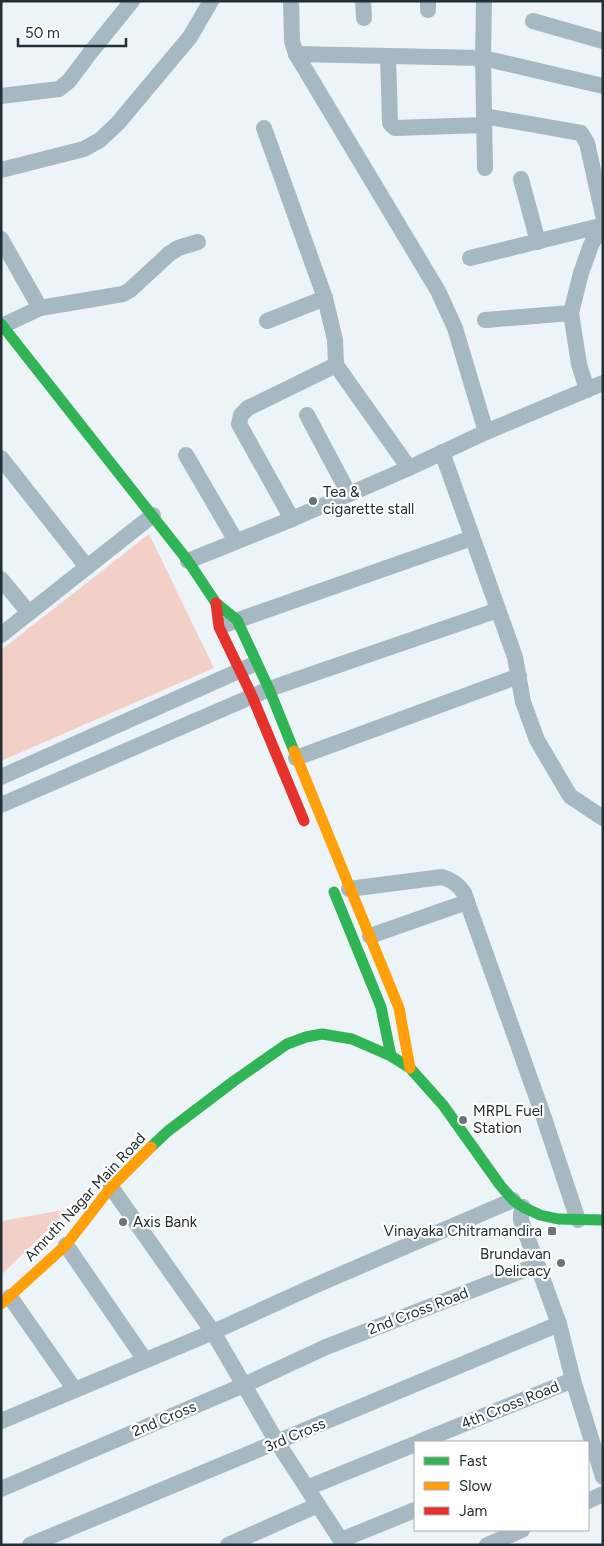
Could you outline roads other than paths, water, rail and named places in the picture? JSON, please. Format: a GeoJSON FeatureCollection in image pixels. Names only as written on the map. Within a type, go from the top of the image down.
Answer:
{"type":"FeatureCollection","features":[{"type":"Feature","properties":{"kind":"street"},"geometry":{"type":"LineString","coordinates":[[1,96],[59,89],[69,81],[132,1]]}},
{"type":"Feature","properties":{"kind":"street"},"geometry":{"type":"LineString","coordinates":[[1,170],[84,149],[100,140],[118,123],[190,37],[211,1]]}},
{"type":"Feature","properties":{"kind":"street"},"geometry":{"type":"LineString","coordinates":[[291,1],[292,41],[296,54],[438,291],[455,328],[486,432]]}},
{"type":"Feature","properties":{"kind":"street"},"geometry":{"type":"LineString","coordinates":[[363,1],[364,18]]}},
{"type":"Feature","properties":{"kind":"street"},"geometry":{"type":"LineString","coordinates":[[484,1],[485,168]]}},
{"type":"Feature","properties":{"kind":"street"},"geometry":{"type":"LineString","coordinates":[[533,21],[603,41]]}},
{"type":"Feature","properties":{"kind":"street"},"geometry":{"type":"LineString","coordinates":[[296,54],[483,58],[603,86]]}},
{"type":"Feature","properties":{"kind":"street"},"geometry":{"type":"LineString","coordinates":[[388,56],[390,124],[392,127],[484,120],[581,134],[587,143],[602,221],[581,273],[571,313],[579,364],[587,390]]}},
{"type":"Feature","properties":{"kind":"street"},"geometry":{"type":"LineString","coordinates":[[264,128],[325,298],[335,340],[336,365],[409,468]]}},
{"type":"Feature","properties":{"kind":"street"},"geometry":{"type":"LineString","coordinates":[[521,179],[538,242]]}},
{"type":"Feature","properties":{"kind":"street"},"geometry":{"type":"LineString","coordinates":[[470,258],[538,242],[602,221]]}},
{"type":"Feature","properties":{"kind":"street"},"geometry":{"type":"LineString","coordinates":[[1,239],[40,308]]}},
{"type":"Feature","properties":{"kind":"street"},"geometry":{"type":"LineString","coordinates":[[198,242],[178,248],[169,254],[130,290],[123,294],[40,308],[2,325],[188,561],[216,602],[237,620],[269,689],[349,889],[389,981],[399,1008],[410,1068]]}},
{"type":"Feature","properties":{"kind":"street"},"geometry":{"type":"LineString","coordinates":[[267,321],[325,298]]}},
{"type":"Feature","properties":{"kind":"street"},"geometry":{"type":"LineString","coordinates":[[485,320],[571,313]]}},
{"type":"Feature","properties":{"kind":"street"},"geometry":{"type":"LineString","coordinates":[[292,519],[239,424],[241,415],[248,408],[336,365]]}},
{"type":"Feature","properties":{"kind":"street"},"geometry":{"type":"LineString","coordinates":[[188,561],[292,519],[486,432],[603,383]]}},
{"type":"Feature","properties":{"kind":"street"},"geometry":{"type":"LineString","coordinates":[[307,415],[349,494]]}},
{"type":"Feature","properties":{"kind":"street"},"geometry":{"type":"LineString","coordinates":[[442,452],[516,657],[523,702],[537,740],[570,796],[603,818]]}},
{"type":"Feature","properties":{"kind":"street"},"geometry":{"type":"LineString","coordinates":[[186,455],[236,541]]}},
{"type":"Feature","properties":{"kind":"street"},"geometry":{"type":"LineString","coordinates":[[1,458],[87,567]]}},
{"type":"Feature","properties":{"kind":"street"},"geometry":{"type":"LineString","coordinates":[[1,635],[153,516]]}},
{"type":"Feature","properties":{"kind":"street"},"geometry":{"type":"LineString","coordinates":[[219,627],[472,538]]}},
{"type":"Feature","properties":{"kind":"street"},"geometry":{"type":"LineString","coordinates":[[1,579],[29,613]]}},
{"type":"Feature","properties":{"kind":"street"},"geometry":{"type":"LineString","coordinates":[[216,602],[219,627],[252,696],[310,836]]}},
{"type":"Feature","properties":{"kind":"street"},"geometry":{"type":"LineString","coordinates":[[1,806],[269,689],[498,610]]}},
{"type":"Feature","properties":{"kind":"street"},"geometry":{"type":"LineString","coordinates":[[1,777],[257,664]]}},
{"type":"Feature","properties":{"kind":"street"},"geometry":{"type":"LineString","coordinates":[[296,758],[519,676]]}},
{"type":"Feature","properties":{"kind":"street"},"geometry":{"type":"LineString","coordinates":[[349,889],[442,877],[450,879],[464,893],[578,1220]]}},
{"type":"Feature","properties":{"kind":"street"},"geometry":{"type":"LineString","coordinates":[[329,881],[381,1007],[391,1056]]}},
{"type":"Feature","properties":{"kind":"street"},"geometry":{"type":"LineString","coordinates":[[370,936],[467,902]]}},
{"type":"Feature","properties":{"kind":"street","name":"Amruth Nagar Main Road"},"geometry":{"type":"LineString","coordinates":[[5,1300],[66,1245],[111,1187],[168,1131],[234,1081],[288,1044],[306,1037],[322,1034],[352,1039],[391,1056],[410,1068],[444,1105],[500,1185],[518,1204],[540,1215],[558,1219],[603,1220]]}},
{"type":"Feature","properties":{"kind":"street"},"geometry":{"type":"LineString","coordinates":[[111,1187],[213,1332],[277,1442],[343,1542],[414,1510]]}},
{"type":"Feature","properties":{"kind":"street"},"geometry":{"type":"LineString","coordinates":[[1,1421],[213,1332],[314,1286],[518,1204],[521,1220],[559,1324],[574,1380],[586,1440]]}},
{"type":"Feature","properties":{"kind":"street"},"geometry":{"type":"LineString","coordinates":[[66,1245],[145,1360]]}},
{"type":"Feature","properties":{"kind":"street","name":"2nd Cross Road"},"geometry":{"type":"LineString","coordinates":[[326,1347],[537,1265]]}},
{"type":"Feature","properties":{"kind":"street"},"geometry":{"type":"LineString","coordinates":[[5,1300],[75,1390]]}},
{"type":"Feature","properties":{"kind":"street","name":"3rd Cross"},"geometry":{"type":"LineString","coordinates":[[30,1545],[559,1324]]}},
{"type":"Feature","properties":{"kind":"street","name":"2nd Cross"},"geometry":{"type":"LineString","coordinates":[[1,1489],[326,1347]]}},
{"type":"Feature","properties":{"kind":"street","name":"4th Cross Road"},"geometry":{"type":"LineString","coordinates":[[422,1441],[574,1380]]}},
{"type":"Feature","properties":{"kind":"street"},"geometry":{"type":"LineString","coordinates":[[307,1488],[414,1444]]}},
{"type":"Feature","properties":{"kind":"street"},"geometry":{"type":"LineString","coordinates":[[589,1447],[603,1477]]}},
{"type":"Feature","properties":{"kind":"street"},"geometry":{"type":"LineString","coordinates":[[589,1501],[603,1494]]}},
{"type":"Feature","properties":{"kind":"street"},"geometry":{"type":"LineString","coordinates":[[228,1545],[318,1505]]}},
{"type":"Feature","properties":{"kind":"street"},"geometry":{"type":"LineString","coordinates":[[488,1545],[520,1531]]}},
{"type":"Feature","properties":{"kind":"place","name":"Tea & cigarette stall"},"geometry":{"type":"Point","coordinates":[313,501]}},
{"type":"Feature","properties":{"kind":"place","name":"MRPL Fuel Station"},"geometry":{"type":"Point","coordinates":[463,1120]}},
{"type":"Feature","properties":{"kind":"place","name":"Axis Bank"},"geometry":{"type":"Point","coordinates":[123,1222]}},
{"type":"Feature","properties":{"kind":"place","name":"Vinayaka Chitramandira"},"geometry":{"type":"Point","coordinates":[552,1231]}},
{"type":"Feature","properties":{"kind":"place","name":"Brundavan Delicacy"},"geometry":{"type":"Point","coordinates":[561,1263]}}]}
